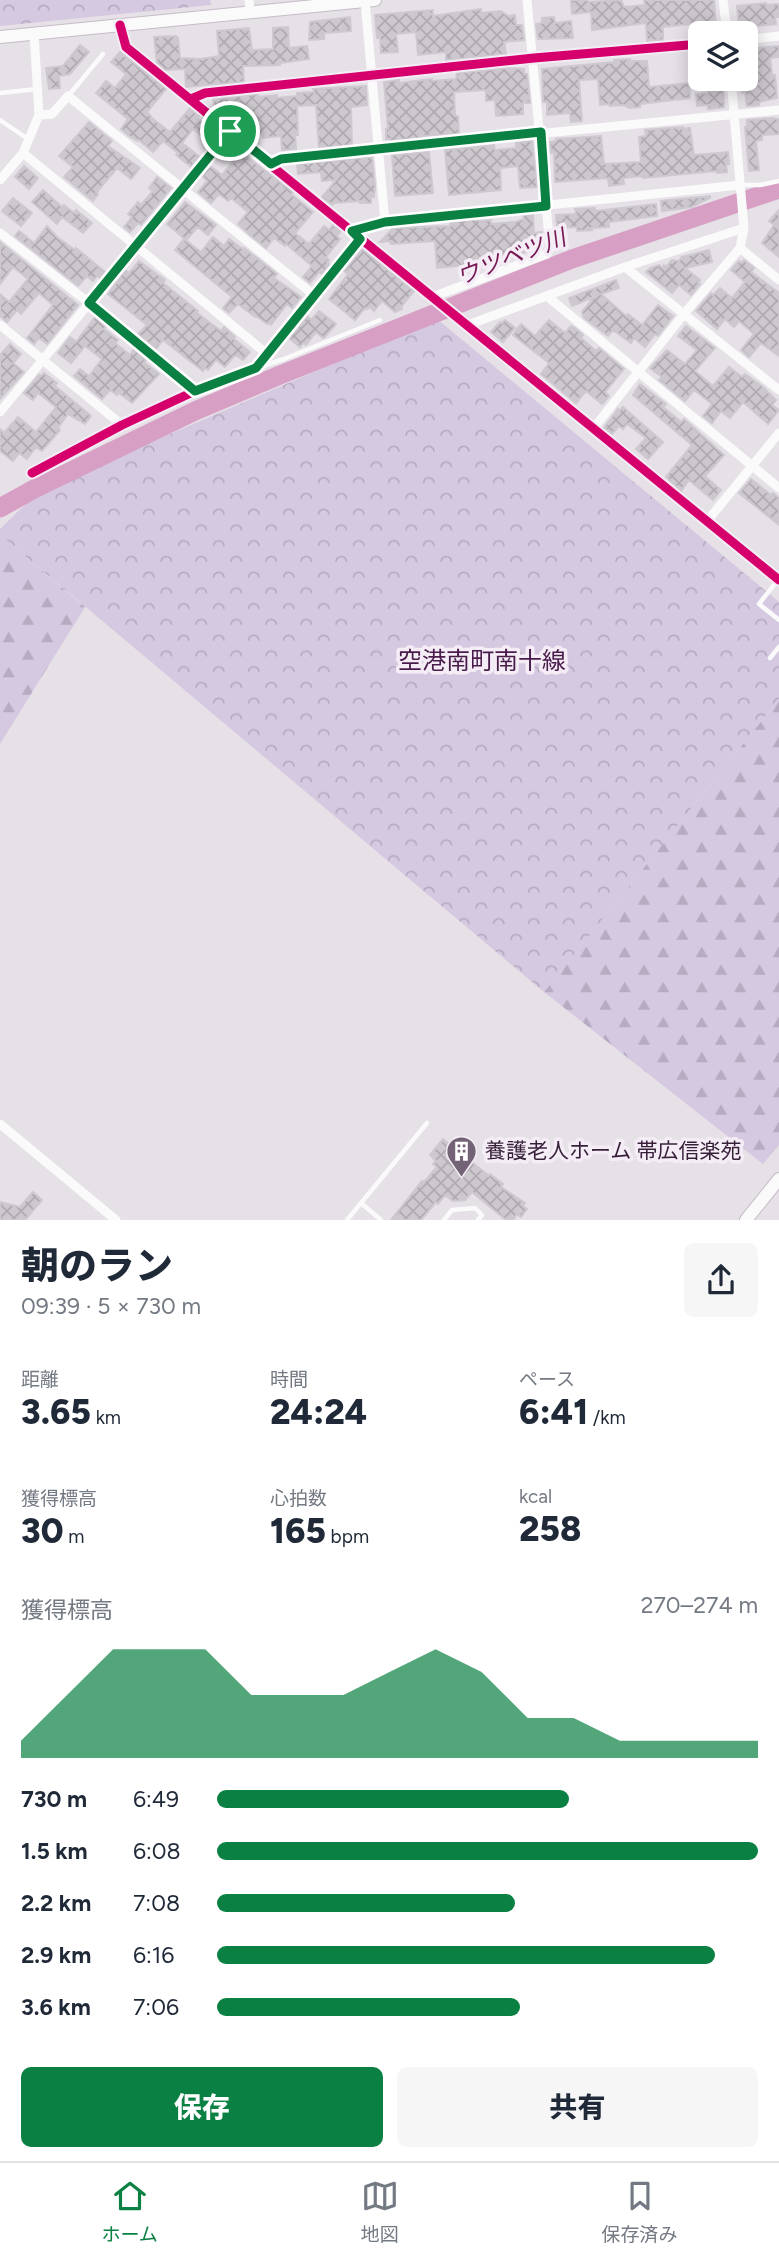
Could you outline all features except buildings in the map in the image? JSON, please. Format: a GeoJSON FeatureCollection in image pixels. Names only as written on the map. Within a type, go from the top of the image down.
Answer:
{"type":"FeatureCollection","features":[{"type":"Feature","properties":{"kind":"main road"},"geometry":{"type":"LineString","coordinates":[[0,37],[120,25],[249,6],[370,1]]}},
{"type":"Feature","properties":{"kind":"main road"},"geometry":{"type":"LineString","coordinates":[[746,1220],[779,1179]]}},
{"type":"Feature","properties":{"kind":"street"},"geometry":{"type":"LineString","coordinates":[[435,299],[547,254],[550,248],[527,0]]}},
{"type":"Feature","properties":{"kind":"street"},"geometry":{"type":"LineString","coordinates":[[723,0],[726,21]]}},
{"type":"Feature","properties":{"kind":"street"},"geometry":{"type":"LineString","coordinates":[[370,1],[372,77],[385,222]]}},
{"type":"Feature","properties":{"kind":"street"},"geometry":{"type":"LineString","coordinates":[[120,25],[126,47],[779,580]]}},
{"type":"Feature","properties":{"kind":"street"},"geometry":{"type":"LineString","coordinates":[[0,180],[23,153],[39,115],[34,33]]}},
{"type":"Feature","properties":{"kind":"street"},"geometry":{"type":"LineString","coordinates":[[758,39],[779,36]]}},
{"type":"Feature","properties":{"kind":"street"},"geometry":{"type":"LineString","coordinates":[[191,99],[205,93],[534,58],[688,45]]}},
{"type":"Feature","properties":{"kind":"street"},"geometry":{"type":"LineString","coordinates":[[593,429],[740,247],[744,228],[733,91]]}},
{"type":"Feature","properties":{"kind":"street"},"geometry":{"type":"LineString","coordinates":[[39,115],[52,114],[68,96],[315,296]]}},
{"type":"Feature","properties":{"kind":"street"},"geometry":{"type":"LineString","coordinates":[[271,164],[281,159],[379,148],[779,110]]}},
{"type":"Feature","properties":{"kind":"street"},"geometry":{"type":"LineString","coordinates":[[0,412],[230,131]]}},
{"type":"Feature","properties":{"kind":"street"},"geometry":{"type":"LineString","coordinates":[[23,153],[267,354]]}},
{"type":"Feature","properties":{"kind":"street"},"geometry":{"type":"LineString","coordinates":[[352,231],[385,222],[741,190]]}},
{"type":"Feature","properties":{"kind":"street"},"geometry":{"type":"LineString","coordinates":[[466,326],[625,267],[744,228]]}},
{"type":"Feature","properties":{"kind":"street"},"geometry":{"type":"LineString","coordinates":[[0,233],[195,391]]}},
{"type":"Feature","properties":{"kind":"street"},"geometry":{"type":"LineString","coordinates":[[32,473],[122,425],[195,391],[256,368],[360,239]]}},
{"type":"Feature","properties":{"kind":"street"},"geometry":{"type":"LineString","coordinates":[[740,247],[779,280]]}},
{"type":"Feature","properties":{"kind":"street"},"geometry":{"type":"LineString","coordinates":[[625,267],[779,390]]}},
{"type":"Feature","properties":{"kind":"street"},"geometry":{"type":"LineString","coordinates":[[548,297],[779,488]]}},
{"type":"Feature","properties":{"kind":"street"},"geometry":{"type":"LineString","coordinates":[[0,325],[122,425]]}},
{"type":"Feature","properties":{"kind":"street"},"geometry":{"type":"LineString","coordinates":[[708,520],[779,433]]}},
{"type":"Feature","properties":{"kind":"street"},"geometry":{"type":"LineString","coordinates":[[0,1124],[116,1220]]}},
{"type":"Feature","properties":{"kind":"lane"},"geometry":{"type":"LineString","coordinates":[[68,96],[103,54]]}},
{"type":"Feature","properties":{"kind":"lane"},"geometry":{"type":"LineString","coordinates":[[0,93],[38,89]]}},
{"type":"Feature","properties":{"kind":"lane"},"geometry":{"type":"LineString","coordinates":[[0,112],[0,120],[30,141]]}},
{"type":"Feature","properties":{"kind":"lane"},"geometry":{"type":"LineString","coordinates":[[741,190],[779,181]]}},
{"type":"Feature","properties":{"kind":"lane"},"geometry":{"type":"LineString","coordinates":[[256,368],[380,320]]}},
{"type":"Feature","properties":{"kind":"lane"},"geometry":{"type":"LineString","coordinates":[[779,580],[759,604],[779,620]]}},
{"type":"Feature","properties":{"kind":"lane"},"geometry":{"type":"LineString","coordinates":[[771,658],[779,648]]}},
{"type":"Feature","properties":{"kind":"lane"},"geometry":{"type":"LineString","coordinates":[[347,1220],[427,1123]]}},
{"type":"Feature","properties":{"kind":"lane"},"geometry":{"type":"LineString","coordinates":[[361,1203],[381,1220]]}},
{"type":"Feature","properties":{"kind":"lane"},"geometry":{"type":"LineString","coordinates":[[444,1220],[452,1210],[475,1208],[482,1214],[478,1220]]}},
{"type":"Feature","properties":{"kind":"green space"},"geometry":{"type":"Polygon","coordinates":[[[0,0],[210,0],[211,5],[0,26],[0,0]]]}},
{"type":"Feature","properties":{"kind":"green space"},"geometry":{"type":"Polygon","coordinates":[[[437,319],[779,602],[779,699],[544,992],[0,535],[0,529],[40,490],[437,319]]]}},
{"type":"Feature","properties":{"kind":"green space"},"geometry":{"type":"Polygon","coordinates":[[[0,535],[85,607],[0,744],[0,535]]]}},
{"type":"Feature","properties":{"kind":"green space"},"geometry":{"type":"Polygon","coordinates":[[[779,699],[779,1145],[763,1164],[544,992],[779,699]]]}},
{"type":"Feature","properties":{"kind":"waterway","name":"ウツベツ川"},"geometry":{"type":"LineString","coordinates":[[0,508],[195,411],[280,375],[572,259],[779,189]]}},
{"type":"Feature","properties":{"kind":"cycle path"},"geometry":{"type":"LineString","coordinates":[[120,25],[126,47],[779,580]]}},
{"type":"Feature","properties":{"kind":"cycle path"},"geometry":{"type":"LineString","coordinates":[[191,99],[205,93],[534,58],[688,45]]}},
{"type":"Feature","properties":{"kind":"cycle path"},"geometry":{"type":"LineString","coordinates":[[32,473],[122,425],[195,391],[256,368],[360,239]]}},
{"type":"Feature","properties":{"kind":"place","name":"養護老人ホーム 帯広信楽苑"},"geometry":{"type":"Point","coordinates":[462,1178]}},
{"type":"Feature","properties":{"kind":"district","name":"空港南町南十線"},"geometry":{"type":"Point","coordinates":[482,661]}},
{"type":"Feature","properties":{"kind":"route"},"geometry":{"type":"LineString","coordinates":[[230,131],[271,164],[281,159],[541,132],[546,206],[385,222],[352,231],[360,239],[256,368],[195,391],[89,303],[230,131]]}}]}
